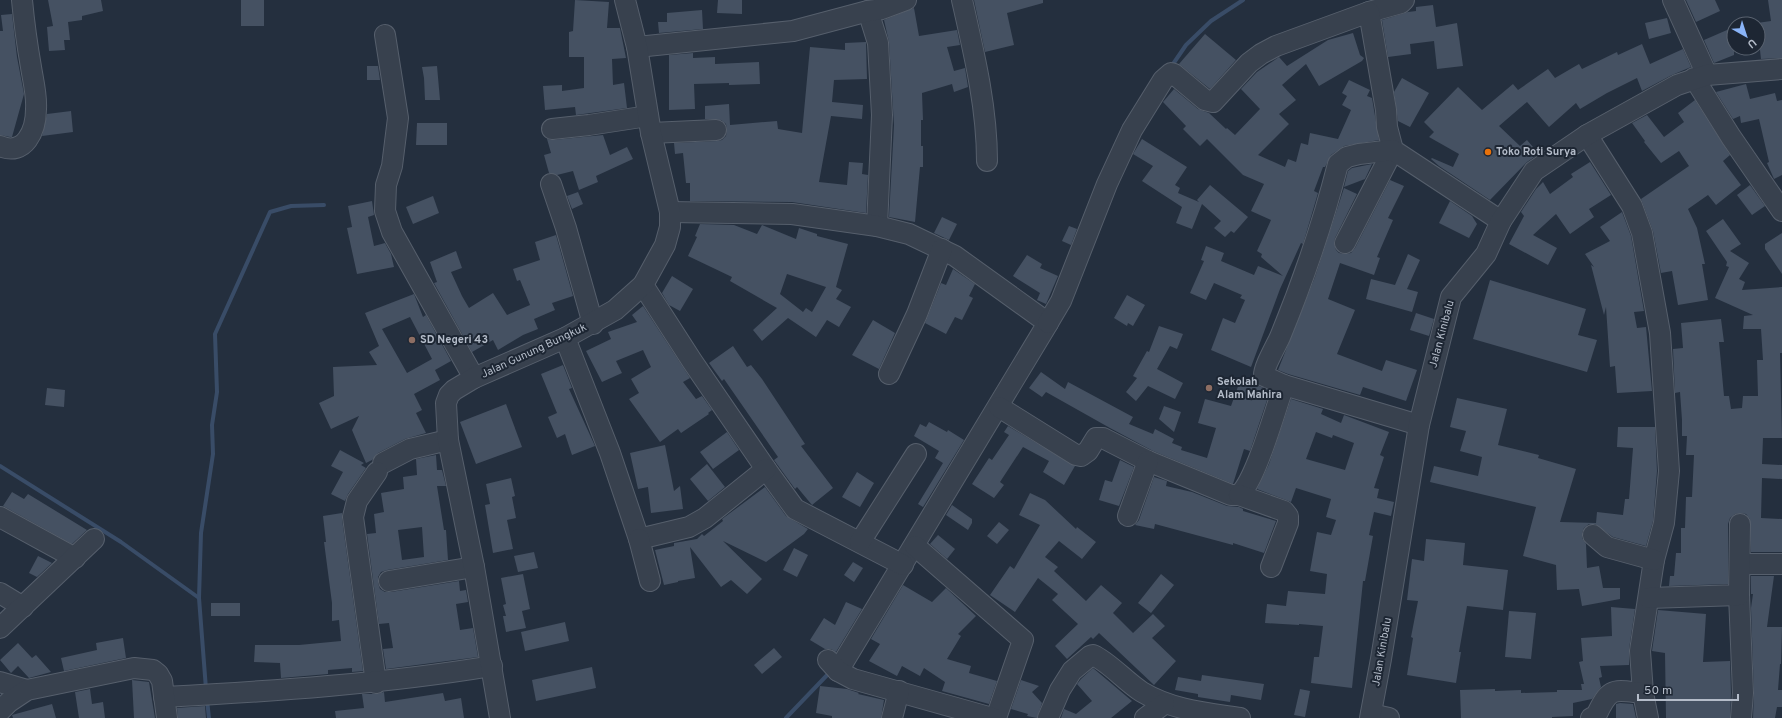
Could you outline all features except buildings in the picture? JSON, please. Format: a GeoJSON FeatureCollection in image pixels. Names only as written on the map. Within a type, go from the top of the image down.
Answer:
{"type":"FeatureCollection","features":[{"type":"Feature","properties":{"kind":"street"},"geometry":{"type":"LineString","coordinates":[[0,146],[7,149],[16,149],[25,143],[33,129],[36,109],[22,0]]}},
{"type":"Feature","properties":{"kind":"street","name":"Jalan Gunung Bungkuk"},"geometry":{"type":"LineString","coordinates":[[500,718],[474,567],[448,440],[446,403],[449,395],[454,390],[474,378],[565,338],[593,324],[615,310],[643,285],[665,246],[670,227],[670,212],[650,124],[637,47],[625,0]]}},
{"type":"Feature","properties":{"kind":"street"},"geometry":{"type":"LineString","coordinates":[[637,47],[793,31],[868,10],[882,9],[906,0]]}},
{"type":"Feature","properties":{"kind":"street"},"geometry":{"type":"LineString","coordinates":[[962,0],[980,90],[987,135],[987,161]]}},
{"type":"Feature","properties":{"kind":"street"},"geometry":{"type":"LineString","coordinates":[[992,718],[854,679],[834,667],[900,563],[915,546],[999,407],[1046,321],[1062,301],[1107,184],[1132,130],[1149,100],[1166,77],[1171,73],[1206,100],[1213,102],[1249,63],[1261,54],[1276,46],[1369,12],[1401,3],[1404,0]]}},
{"type":"Feature","properties":{"kind":"street"},"geometry":{"type":"LineString","coordinates":[[1673,0],[1700,77],[1731,137],[1782,211]]}},
{"type":"Feature","properties":{"kind":"street"},"geometry":{"type":"LineString","coordinates":[[868,10],[878,43],[882,115],[877,226]]}},
{"type":"Feature","properties":{"kind":"street"},"geometry":{"type":"LineString","coordinates":[[1345,243],[1393,150],[1387,127],[1369,12]]}},
{"type":"Feature","properties":{"kind":"street"},"geometry":{"type":"LineString","coordinates":[[385,35],[398,118],[392,166],[386,185],[386,211],[392,232],[474,378]]}},
{"type":"Feature","properties":{"kind":"street","name":"Jalan Kinibalu"},"geometry":{"type":"LineString","coordinates":[[1376,717],[1381,658],[1419,425],[1451,297],[1486,254],[1501,221],[1534,170],[1587,135],[1677,84],[1700,77],[1782,69]]}},
{"type":"Feature","properties":{"kind":"street"},"geometry":{"type":"LineString","coordinates":[[552,128],[588,125],[650,124],[716,130]]}},
{"type":"Feature","properties":{"kind":"street"},"geometry":{"type":"LineString","coordinates":[[1587,135],[1632,206],[1637,218],[1642,233],[1660,333],[1669,471],[1664,523],[1654,560],[1640,651],[1648,718]]}},
{"type":"Feature","properties":{"kind":"street"},"geometry":{"type":"LineString","coordinates":[[1419,425],[1284,385],[1266,378],[1264,373],[1282,334],[1302,279],[1338,164],[1347,158],[1359,154],[1393,150],[1501,221]]}},
{"type":"Feature","properties":{"kind":"street"},"geometry":{"type":"LineString","coordinates":[[551,184],[566,228],[593,324]]}},
{"type":"Feature","properties":{"kind":"street"},"geometry":{"type":"LineString","coordinates":[[670,212],[792,214],[877,226],[909,234],[942,248],[955,256],[1046,321]]}},
{"type":"Feature","properties":{"kind":"street"},"geometry":{"type":"LineString","coordinates":[[889,374],[917,314],[942,248]]}},
{"type":"Feature","properties":{"kind":"street"},"geometry":{"type":"LineString","coordinates":[[643,285],[692,361],[795,509],[900,563]]}},
{"type":"Feature","properties":{"kind":"street"},"geometry":{"type":"LineString","coordinates":[[565,338],[610,453],[639,539],[650,581]]}},
{"type":"Feature","properties":{"kind":"street"},"geometry":{"type":"LineString","coordinates":[[1239,495],[1244,490],[1255,469],[1284,385]]}},
{"type":"Feature","properties":{"kind":"street"},"geometry":{"type":"LineString","coordinates":[[999,407],[1076,455],[1081,456],[1088,451],[1096,438],[1103,438],[1148,461],[1231,495],[1239,495],[1284,511],[1288,516],[1288,523],[1271,568]]}},
{"type":"Feature","properties":{"kind":"street"},"geometry":{"type":"LineString","coordinates":[[376,683],[353,517],[357,501],[380,468],[410,449],[448,440]]}},
{"type":"Feature","properties":{"kind":"street"},"geometry":{"type":"LineString","coordinates":[[860,542],[916,454]]}},
{"type":"Feature","properties":{"kind":"street"},"geometry":{"type":"LineString","coordinates":[[1128,516],[1148,461]]}},
{"type":"Feature","properties":{"kind":"street"},"geometry":{"type":"LineString","coordinates":[[639,539],[689,527],[705,518],[766,469]]}},
{"type":"Feature","properties":{"kind":"street"},"geometry":{"type":"LineString","coordinates":[[0,517],[75,558]]}},
{"type":"Feature","properties":{"kind":"street"},"geometry":{"type":"LineString","coordinates":[[1740,524],[1739,595],[1743,693],[1741,718]]}},
{"type":"Feature","properties":{"kind":"street"},"geometry":{"type":"LineString","coordinates":[[1593,535],[1607,547],[1654,560]]}},
{"type":"Feature","properties":{"kind":"street"},"geometry":{"type":"LineString","coordinates":[[0,628],[94,539]]}},
{"type":"Feature","properties":{"kind":"street"},"geometry":{"type":"LineString","coordinates":[[915,546],[1023,640],[996,718]]}},
{"type":"Feature","properties":{"kind":"street"},"geometry":{"type":"LineString","coordinates":[[1740,564],[1782,564]]}},
{"type":"Feature","properties":{"kind":"street"},"geometry":{"type":"LineString","coordinates":[[389,581],[474,567]]}},
{"type":"Feature","properties":{"kind":"street"},"geometry":{"type":"LineString","coordinates":[[0,593],[23,607]]}},
{"type":"Feature","properties":{"kind":"street"},"geometry":{"type":"LineString","coordinates":[[1649,598],[1739,595]]}},
{"type":"Feature","properties":{"kind":"street"},"geometry":{"type":"LineString","coordinates":[[1048,718],[1060,690],[1072,671],[1093,655],[1142,692],[1164,704],[1197,715],[1240,718]]}},
{"type":"Feature","properties":{"kind":"street"},"geometry":{"type":"LineString","coordinates":[[164,697],[376,683],[427,677],[492,666]]}},
{"type":"Feature","properties":{"kind":"street"},"geometry":{"type":"LineString","coordinates":[[0,711],[9,702],[27,690],[134,668],[153,670],[158,674],[162,681],[166,718]]}},
{"type":"Feature","properties":{"kind":"street"},"geometry":{"type":"LineString","coordinates":[[0,682],[27,690]]}},
{"type":"Feature","properties":{"kind":"street"},"geometry":{"type":"LineString","coordinates":[[1591,718],[1596,716],[1606,695],[1615,690],[1644,693]]}},
{"type":"Feature","properties":{"kind":"street"},"geometry":{"type":"LineString","coordinates":[[892,718],[899,691]]}},
{"type":"Feature","properties":{"kind":"street"},"geometry":{"type":"LineString","coordinates":[[1145,718],[1164,704]]}},
{"type":"Feature","properties":{"kind":"waterway"},"geometry":{"type":"LineString","coordinates":[[1171,67],[1186,45],[1211,21],[1243,0]]}},
{"type":"Feature","properties":{"kind":"waterway"},"geometry":{"type":"LineString","coordinates":[[206,689],[199,598],[201,533],[213,454],[212,425],[217,392],[215,334],[270,212],[291,206],[324,205]]}},
{"type":"Feature","properties":{"kind":"waterway"},"geometry":{"type":"LineString","coordinates":[[0,466],[121,542],[199,598]]}},
{"type":"Feature","properties":{"kind":"waterway"},"geometry":{"type":"LineString","coordinates":[[786,718],[831,671]]}},
{"type":"Feature","properties":{"kind":"waterway"},"geometry":{"type":"LineString","coordinates":[[207,700],[209,718]]}},
{"type":"Feature","properties":{"kind":"place","name":"Toko Roti Surya"},"geometry":{"type":"Point","coordinates":[1488,152]}},
{"type":"Feature","properties":{"kind":"place","name":"SD Negeri 43"},"geometry":{"type":"Point","coordinates":[412,340]}},
{"type":"Feature","properties":{"kind":"place","name":"Sekolah Alam Mahira"},"geometry":{"type":"Point","coordinates":[1209,388]}}]}
